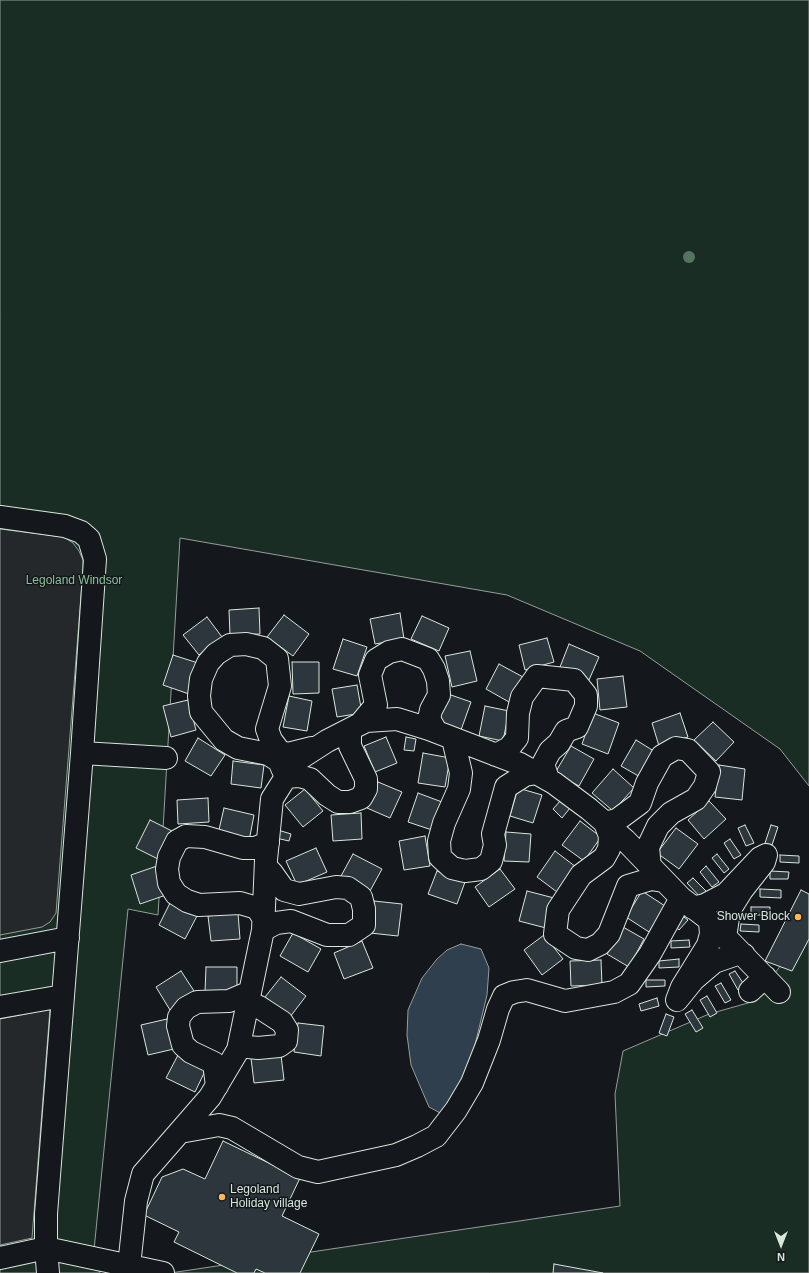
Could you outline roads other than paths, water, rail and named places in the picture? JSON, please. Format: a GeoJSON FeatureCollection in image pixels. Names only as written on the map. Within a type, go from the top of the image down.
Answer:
{"type":"FeatureCollection","features":[{"type":"Feature","properties":{"kind":"lane"},"geometry":{"type":"LineString","coordinates":[[0,517],[65,526],[81,532],[93,549],[95,568],[64,996],[46,1214],[48,1273]]}},
{"type":"Feature","properties":{"kind":"lane"},"geometry":{"type":"LineString","coordinates":[[286,777],[279,761],[268,754],[238,748],[224,740],[201,712],[199,696],[201,679],[208,663],[216,654],[230,645],[246,644],[263,648],[277,659],[280,686],[267,729],[270,740],[280,752],[288,754],[317,747]]}},
{"type":"Feature","properties":{"kind":"lane"},"geometry":{"type":"LineString","coordinates":[[286,777],[299,776],[310,779],[327,796],[338,802],[350,802],[361,798],[366,789],[366,779],[350,746],[350,734],[376,705],[370,675],[376,660],[389,652],[402,650],[428,659],[434,669],[438,682],[439,695],[431,710],[429,719],[445,735],[461,773],[459,789],[444,823],[439,841],[440,856],[452,868],[465,870],[481,869],[491,861],[495,846],[493,834],[506,787],[525,775],[542,776]]}},
{"type":"Feature","properties":{"kind":"lane"},"geometry":{"type":"LineString","coordinates":[[496,755],[509,748],[517,738],[518,713],[522,696],[537,676],[574,680],[586,695],[586,706],[577,727],[566,731],[559,743],[550,751],[544,764],[542,776]]}},
{"type":"Feature","properties":{"kind":"lane"},"geometry":{"type":"LineString","coordinates":[[129,1266],[136,1201],[142,1174],[210,1097],[238,1050],[264,924],[266,867],[272,799],[296,761],[317,747],[366,721],[397,719],[445,735],[520,764],[542,776],[589,809],[625,840],[657,874],[687,903],[710,922],[744,956],[765,987]]}},
{"type":"Feature","properties":{"kind":"lane"},"geometry":{"type":"LineString","coordinates":[[606,823],[617,820],[640,803],[647,783],[662,756],[676,748],[688,750],[697,758],[709,772],[705,786],[696,799],[671,813],[658,826],[648,847],[657,874]]}},
{"type":"Feature","properties":{"kind":"lane"},"geometry":{"type":"LineString","coordinates":[[82,753],[166,758]]}},
{"type":"Feature","properties":{"kind":"lane"},"geometry":{"type":"LineString","coordinates":[[606,823],[610,836],[609,849],[604,858],[581,875],[558,910],[555,934],[576,948],[588,950],[600,944],[609,934],[628,886],[651,879],[657,874]]}},
{"type":"Feature","properties":{"kind":"lane"},"geometry":{"type":"LineString","coordinates":[[264,924],[257,908],[240,903],[199,905],[187,901],[176,894],[169,883],[167,869],[169,856],[176,841],[186,836],[206,837],[243,848],[255,848],[268,843]]}},
{"type":"Feature","properties":{"kind":"lane"},"geometry":{"type":"LineString","coordinates":[[687,903],[705,905],[726,894],[760,858],[766,855],[764,862],[729,911],[725,938]]}},
{"type":"Feature","properties":{"kind":"lane"},"geometry":{"type":"LineString","coordinates":[[264,924],[276,924],[291,921],[328,935],[349,934],[364,925],[362,897],[348,888],[336,887],[299,894],[284,890],[266,867]]}},
{"type":"Feature","properties":{"kind":"lane"},"geometry":{"type":"LineString","coordinates":[[249,997],[229,1001],[197,1002],[186,1008],[179,1017],[178,1026],[183,1045],[191,1052],[214,1062],[220,1110],[225,1121],[232,1128],[298,1167],[318,1172],[396,1155],[436,1136],[456,1110],[474,1076],[490,1040],[498,1009],[504,996],[514,992],[527,990],[565,1001],[614,992],[629,984],[687,903]]}},
{"type":"Feature","properties":{"kind":"lane"},"geometry":{"type":"LineString","coordinates":[[710,922],[711,934],[708,945],[682,987],[677,1000],[694,979],[714,962],[737,954],[744,956]]}},
{"type":"Feature","properties":{"kind":"lane"},"geometry":{"type":"LineString","coordinates":[[0,951],[68,938]]}},
{"type":"Feature","properties":{"kind":"lane"},"geometry":{"type":"LineString","coordinates":[[0,1007],[64,996]]}},
{"type":"Feature","properties":{"kind":"lane"},"geometry":{"type":"LineString","coordinates":[[239,1046],[258,1048],[279,1046],[286,1041],[287,1030],[282,1022],[259,1007],[249,997]]}},
{"type":"Feature","properties":{"kind":"lane"},"geometry":{"type":"LineString","coordinates":[[180,1132],[219,1125],[232,1128]]}},
{"type":"Feature","properties":{"kind":"lane"},"geometry":{"type":"LineString","coordinates":[[0,1258],[46,1248],[163,1273]]}},
{"type":"Feature","properties":{"kind":"water"},"geometry":{"type":"Polygon","coordinates":[[[461,944],[481,949],[489,968],[487,995],[466,1082],[442,1114],[429,1107],[411,1065],[407,1035],[408,1010],[422,978],[437,959],[447,950],[461,944]]]}},
{"type":"Feature","properties":{"kind":"place","name":"Shower Block"},"geometry":{"type":"Point","coordinates":[798,917]}},
{"type":"Feature","properties":{"kind":"place","name":"Legoland Holiday village"},"geometry":{"type":"Point","coordinates":[222,1197]}},
{"type":"Feature","properties":{"kind":"park label","name":"Legoland Windsor"},"geometry":{"type":"Point","coordinates":[74,581]}}]}
